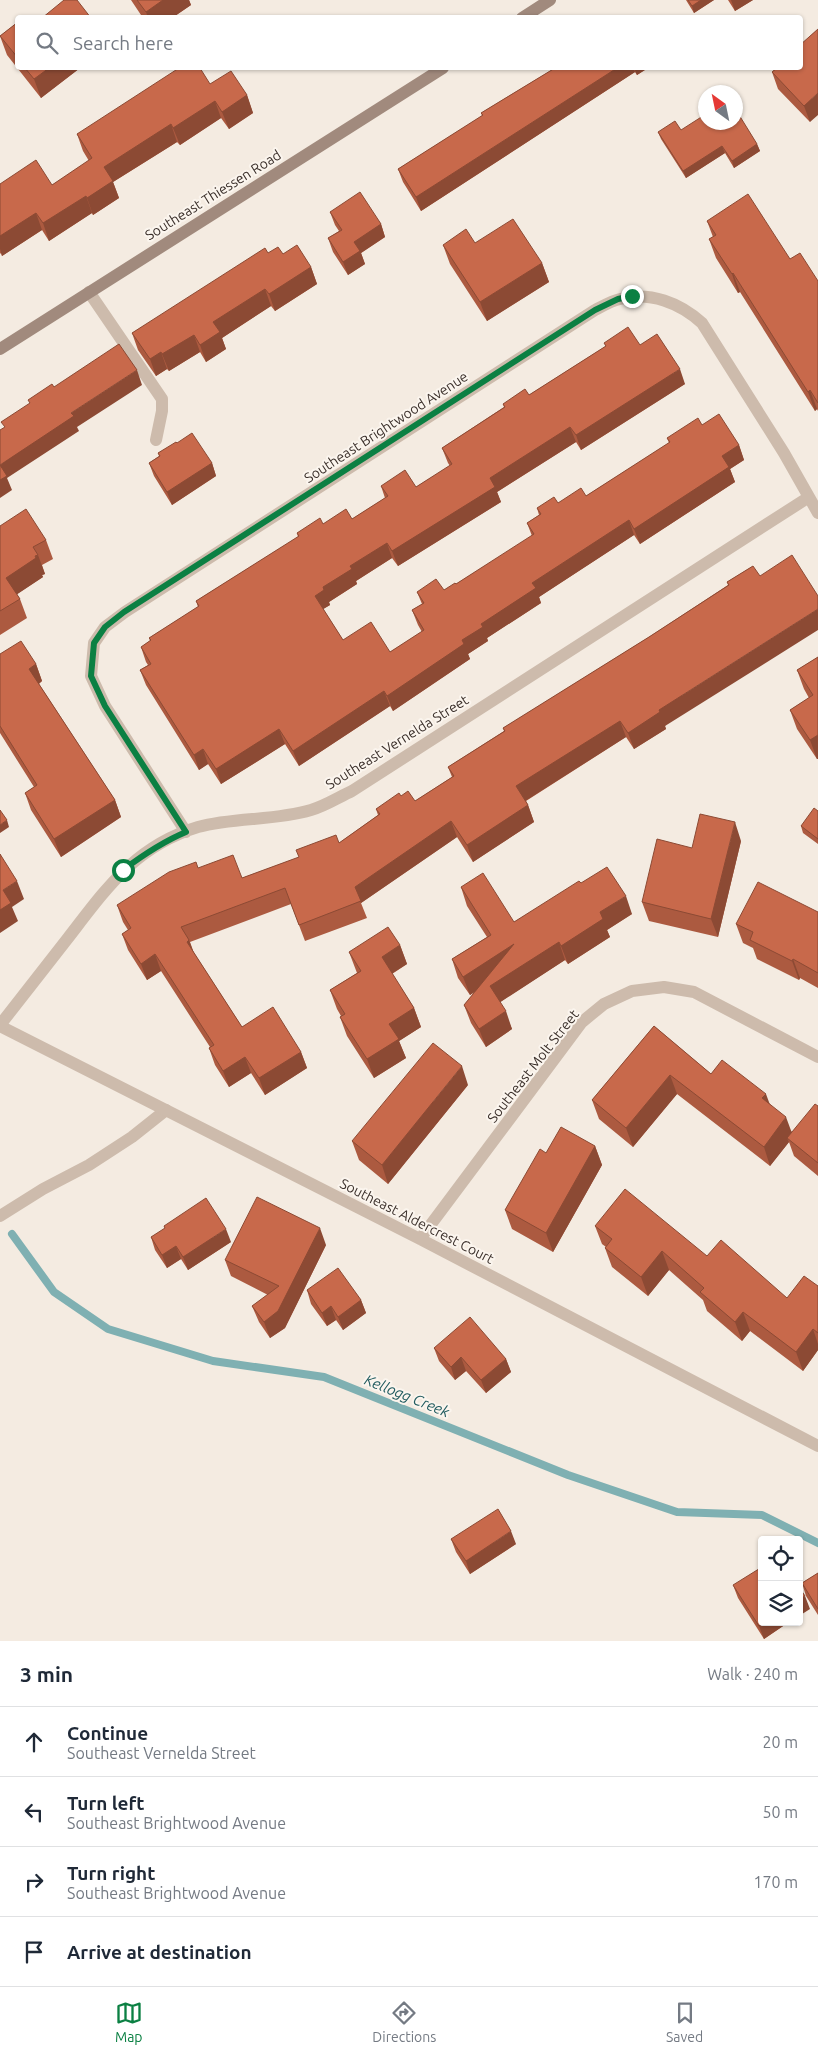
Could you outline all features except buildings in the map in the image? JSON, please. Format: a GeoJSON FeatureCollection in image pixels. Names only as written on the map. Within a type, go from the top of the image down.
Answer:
{"type":"FeatureCollection","features":[{"type":"Feature","properties":{"kind":"main road"},"geometry":{"type":"LineString","coordinates":[[527,15],[550,0]]}},
{"type":"Feature","properties":{"kind":"main road","name":"Southeast Thiessen Road"},"geometry":{"type":"LineString","coordinates":[[0,349],[440,70]]}},
{"type":"Feature","properties":{"kind":"street"},"geometry":{"type":"LineString","coordinates":[[89,292],[162,399],[156,440]]}},
{"type":"Feature","properties":{"kind":"street","name":"Southeast Brightwood Avenue"},"geometry":{"type":"LineString","coordinates":[[186,832],[105,706],[91,676],[94,643],[105,627],[124,612],[595,310],[618,299],[632,296],[649,297],[678,305],[702,323],[784,453],[818,513]]}},
{"type":"Feature","properties":{"kind":"street","name":"Southeast Vernelda Street"},"geometry":{"type":"LineString","coordinates":[[0,1026],[102,894],[123,870],[146,852],[167,839],[186,832],[233,821],[274,818],[313,810],[352,791],[809,497]]}},
{"type":"Feature","properties":{"kind":"street","name":"Southeast Molt Street"},"geometry":{"type":"LineString","coordinates":[[420,1239],[582,1022],[604,1004],[632,991],[664,987],[694,992],[818,1057]]}},
{"type":"Feature","properties":{"kind":"street","name":"Southeast Aldercrest Court"},"geometry":{"type":"LineString","coordinates":[[0,1026],[420,1239],[818,1446]]}},
{"type":"Feature","properties":{"kind":"street"},"geometry":{"type":"LineString","coordinates":[[0,1216],[43,1189],[89,1165],[132,1137],[166,1110]]}},
{"type":"Feature","properties":{"kind":"waterway","name":"Kellogg Creek"},"geometry":{"type":"LineString","coordinates":[[12,1234],[54,1292],[108,1329],[213,1361],[324,1377],[568,1475],[677,1512],[762,1515],[818,1543]]}},
{"type":"Feature","properties":{"kind":"route"},"geometry":{"type":"LineString","coordinates":[[123,870],[167,839],[186,832],[105,706],[91,676],[94,643],[105,627],[124,612],[595,310],[618,299],[632,296]]}}]}
